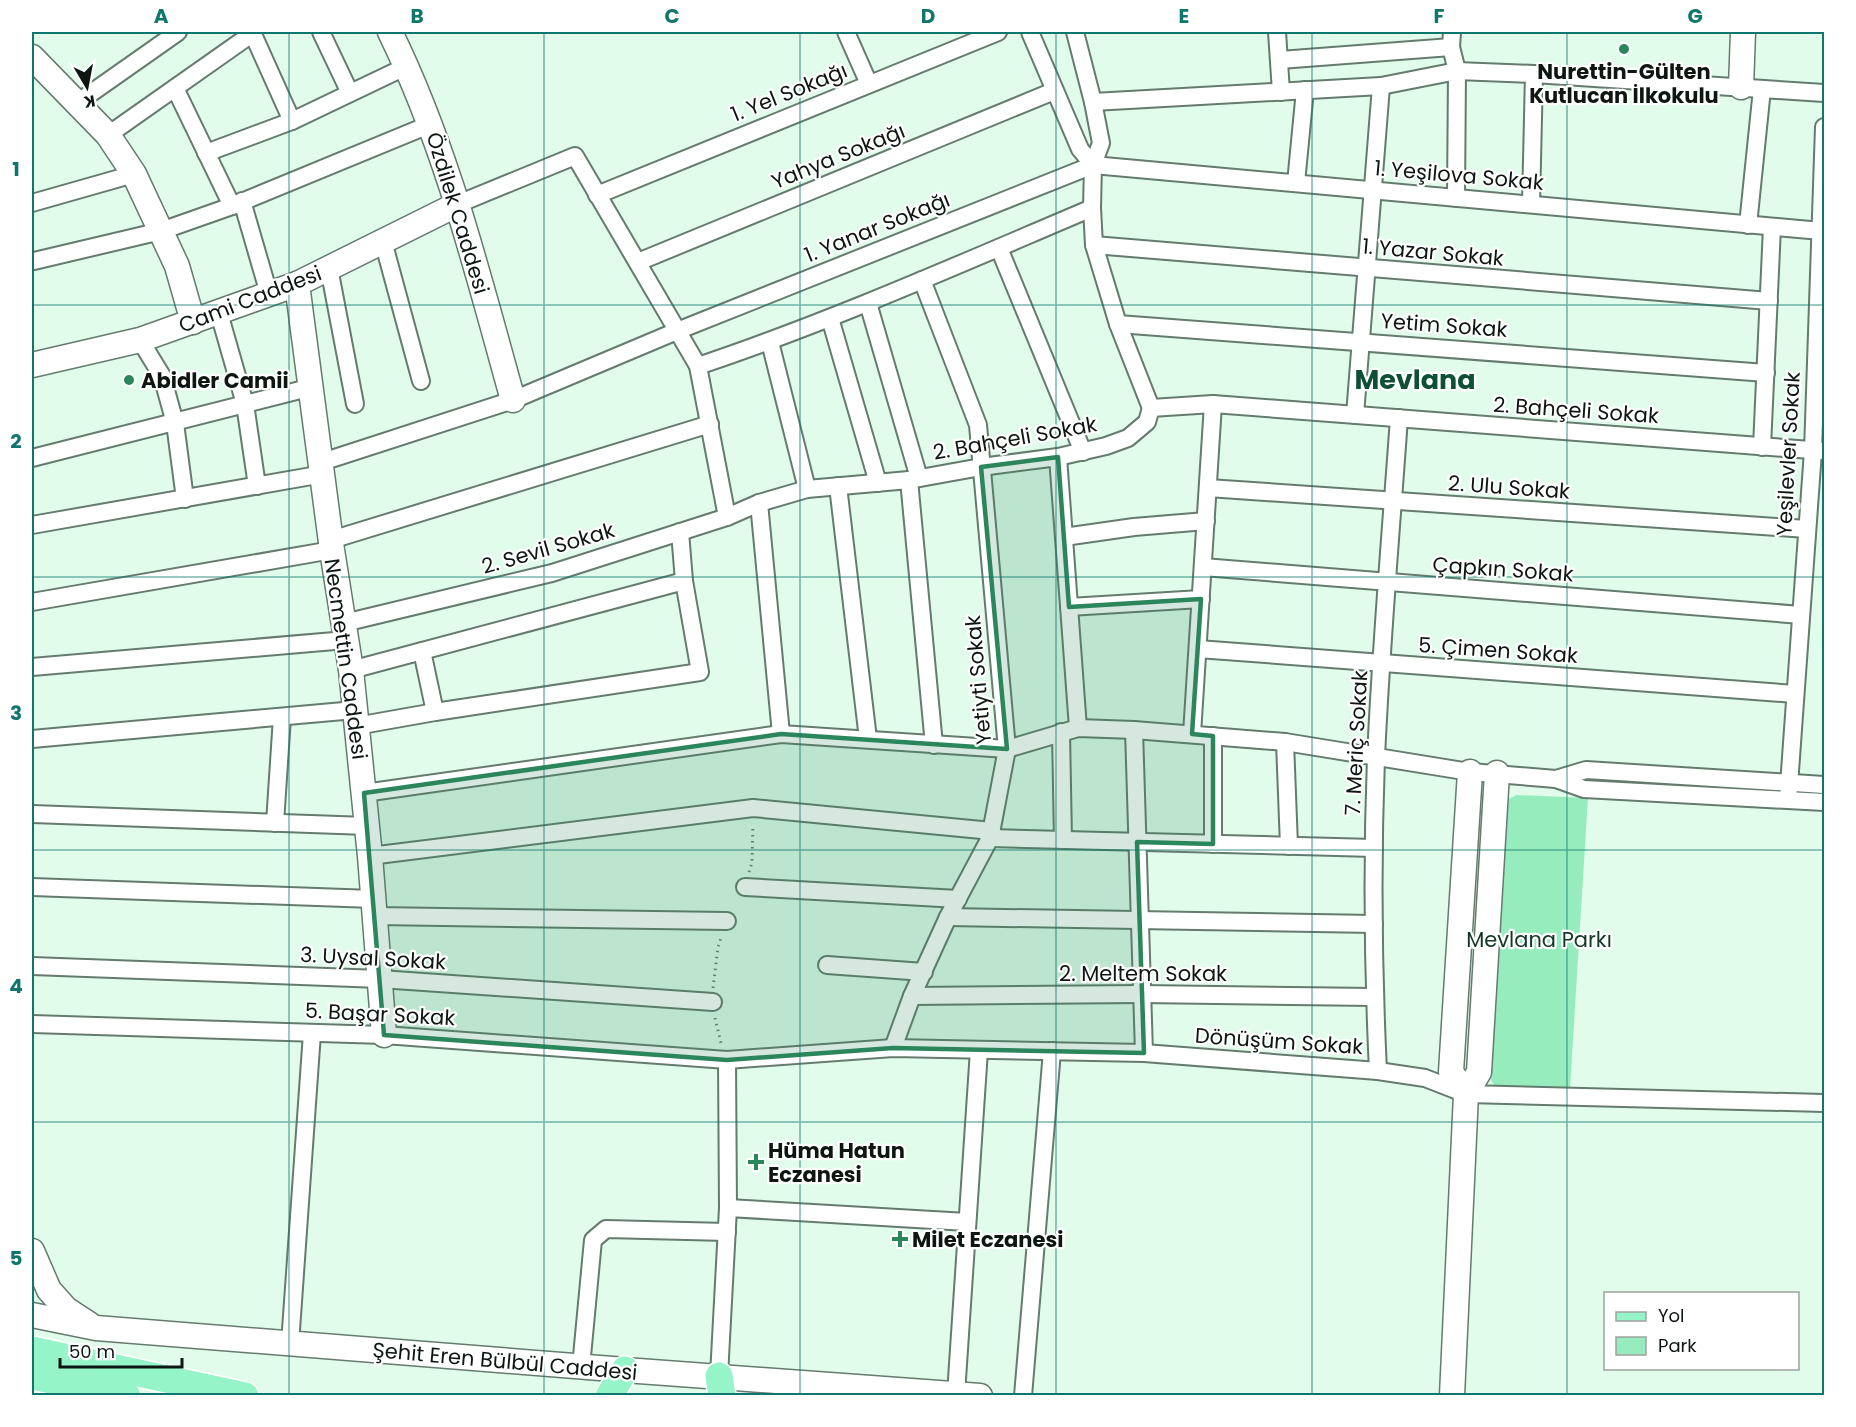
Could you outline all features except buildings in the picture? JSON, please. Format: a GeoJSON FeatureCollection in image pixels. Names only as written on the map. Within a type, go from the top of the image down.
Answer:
{"type":"FeatureCollection","features":[{"type":"Feature","properties":{"kind":"main road","name":"Özdilek Caddesi"},"geometry":{"type":"LineString","coordinates":[[390,32],[431,124],[458,204],[513,400]]}},
{"type":"Feature","properties":{"kind":"main road"},"geometry":{"type":"LineString","coordinates":[[1743,32],[1751,88]]}},
{"type":"Feature","properties":{"kind":"main road"},"geometry":{"type":"LineString","coordinates":[[32,57],[108,135],[134,174],[177,266],[193,322]]}},
{"type":"Feature","properties":{"kind":"main road","name":"Cami Caddesi"},"geometry":{"type":"LineString","coordinates":[[32,365],[140,340],[297,284],[458,204]]}},
{"type":"Feature","properties":{"kind":"main road","name":"Necmettin Caddesi"},"geometry":{"type":"LineString","coordinates":[[297,284],[331,545],[351,670],[370,856],[384,1035]]}},
{"type":"Feature","properties":{"kind":"main road"},"geometry":{"type":"LineString","coordinates":[[1466,1094],[1451,1072],[1470,772]]}},
{"type":"Feature","properties":{"kind":"main road"},"geometry":{"type":"LineString","coordinates":[[1452,1395],[1466,1094],[1479,1072],[1497,773]]}},
{"type":"Feature","properties":{"kind":"main road"},"geometry":{"type":"LineString","coordinates":[[32,1251],[48,1290],[66,1309],[96,1328]]}},
{"type":"Feature","properties":{"kind":"main road","name":"Şehit Eren Bülbül Caddesi"},"geometry":{"type":"LineString","coordinates":[[32,1315],[96,1328],[625,1370],[721,1386],[981,1395]]}},
{"type":"Feature","properties":{"kind":"main road"},"geometry":{"type":"LineString","coordinates":[[32,1350],[245,1395]]}},
{"type":"Feature","properties":{"kind":"main road"},"geometry":{"type":"LineString","coordinates":[[609,1395],[625,1370]]}},
{"type":"Feature","properties":{"kind":"main road"},"geometry":{"type":"LineString","coordinates":[[32,1376],[127,1395]]}},
{"type":"Feature","properties":{"kind":"street"},"geometry":{"type":"LineString","coordinates":[[77,103],[178,32]]}},
{"type":"Feature","properties":{"kind":"street"},"geometry":{"type":"LineString","coordinates":[[108,135],[253,32],[292,121]]}},
{"type":"Feature","properties":{"kind":"street"},"geometry":{"type":"LineString","coordinates":[[321,32],[350,93]]}},
{"type":"Feature","properties":{"kind":"street"},"geometry":{"type":"LineString","coordinates":[[846,32],[869,84]]}},
{"type":"Feature","properties":{"kind":"street","name":"1. Yel Sokağı"},"geometry":{"type":"LineString","coordinates":[[597,195],[998,32]]}},
{"type":"Feature","properties":{"kind":"street"},"geometry":{"type":"LineString","coordinates":[[1030,32],[1080,149],[1093,165]]}},
{"type":"Feature","properties":{"kind":"street"},"geometry":{"type":"LineString","coordinates":[[1075,32],[1101,143],[1093,165],[1094,245],[1118,324],[1151,408]]}},
{"type":"Feature","properties":{"kind":"street"},"geometry":{"type":"LineString","coordinates":[[1277,32],[1281,92]]}},
{"type":"Feature","properties":{"kind":"street"},"geometry":{"type":"LineString","coordinates":[[1280,60],[1451,39],[1457,71],[1456,198]]}},
{"type":"Feature","properties":{"kind":"street"},"geometry":{"type":"LineString","coordinates":[[206,153],[292,121],[406,66]]}},
{"type":"Feature","properties":{"kind":"street"},"geometry":{"type":"LineString","coordinates":[[1093,102],[1381,86],[1457,71],[1824,93]]}},
{"type":"Feature","properties":{"kind":"street"},"geometry":{"type":"LineString","coordinates":[[1531,204],[1534,74]]}},
{"type":"Feature","properties":{"kind":"street"},"geometry":{"type":"LineString","coordinates":[[1355,415],[1381,86]]}},
{"type":"Feature","properties":{"kind":"street"},"geometry":{"type":"LineString","coordinates":[[175,88],[206,153],[237,203],[269,294]]}},
{"type":"Feature","properties":{"kind":"street"},"geometry":{"type":"LineString","coordinates":[[1748,225],[1751,88]]}},
{"type":"Feature","properties":{"kind":"street"},"geometry":{"type":"LineString","coordinates":[[1296,183],[1305,90]]}},
{"type":"Feature","properties":{"kind":"street","name":"Yahya Sokağı"},"geometry":{"type":"LineString","coordinates":[[638,261],[1054,91]]}},
{"type":"Feature","properties":{"kind":"street"},"geometry":{"type":"LineString","coordinates":[[34,261],[161,231],[237,203],[431,124]]}},
{"type":"Feature","properties":{"kind":"street","name":"Yeşilevler Sokak"},"geometry":{"type":"LineString","coordinates":[[1788,791],[1807,529],[1819,451],[1824,128]]}},
{"type":"Feature","properties":{"kind":"street"},"geometry":{"type":"LineString","coordinates":[[458,204],[575,156],[698,366],[727,517]]}},
{"type":"Feature","properties":{"kind":"street","name":"1. Yeşilova Sokak"},"geometry":{"type":"LineString","coordinates":[[1093,165],[1821,231]]}},
{"type":"Feature","properties":{"kind":"street","name":"1. Yanar Sokağı"},"geometry":{"type":"LineString","coordinates":[[32,525],[257,486],[322,468],[513,400],[677,331],[1093,165]]}},
{"type":"Feature","properties":{"kind":"street"},"geometry":{"type":"LineString","coordinates":[[32,204],[134,174]]}},
{"type":"Feature","properties":{"kind":"street"},"geometry":{"type":"LineString","coordinates":[[698,366],[770,342],[868,303],[1092,208]]}},
{"type":"Feature","properties":{"kind":"street"},"geometry":{"type":"LineString","coordinates":[[1762,447],[1772,227]]}},
{"type":"Feature","properties":{"kind":"street"},"geometry":{"type":"LineString","coordinates":[[383,241],[421,381]]}},
{"type":"Feature","properties":{"kind":"street","name":"1. Yazar Sokak"},"geometry":{"type":"LineString","coordinates":[[1094,245],[1769,301]]}},
{"type":"Feature","properties":{"kind":"street"},"geometry":{"type":"LineString","coordinates":[[999,248],[1083,452]]}},
{"type":"Feature","properties":{"kind":"street"},"geometry":{"type":"LineString","coordinates":[[329,268],[355,404]]}},
{"type":"Feature","properties":{"kind":"street","name":"Yetiyti Sokak"},"geometry":{"type":"LineString","coordinates":[[893,1048],[912,996],[948,917],[991,835],[1008,749],[978,425],[922,280]]}},
{"type":"Feature","properties":{"kind":"street"},"geometry":{"type":"LineString","coordinates":[[868,303],[914,479],[934,745]]}},
{"type":"Feature","properties":{"kind":"street"},"geometry":{"type":"LineString","coordinates":[[219,313],[245,404],[257,486]]}},
{"type":"Feature","properties":{"kind":"street"},"geometry":{"type":"LineString","coordinates":[[830,318],[878,483]]}},
{"type":"Feature","properties":{"kind":"street","name":"Yetim Sokak"},"geometry":{"type":"LineString","coordinates":[[1118,324],[1766,373]]}},
{"type":"Feature","properties":{"kind":"street"},"geometry":{"type":"LineString","coordinates":[[140,340],[162,376],[175,423],[185,499]]}},
{"type":"Feature","properties":{"kind":"street"},"geometry":{"type":"LineString","coordinates":[[770,342],[807,489]]}},
{"type":"Feature","properties":{"kind":"street"},"geometry":{"type":"LineString","coordinates":[[32,458],[312,387]]}},
{"type":"Feature","properties":{"kind":"street"},"geometry":{"type":"LineString","coordinates":[[1192,734],[1213,404]]}},
{"type":"Feature","properties":{"kind":"street","name":"2. Bahçeli Sokak"},"geometry":{"type":"LineString","coordinates":[[759,503],[807,489],[914,479],[981,466],[1083,452],[1128,438],[1147,422],[1151,408],[1213,404],[1819,451]]}},
{"type":"Feature","properties":{"kind":"street","name":"7. Meriç Sokak"},"geometry":{"type":"LineString","coordinates":[[1378,1071],[1374,997],[1376,755],[1399,418]]}},
{"type":"Feature","properties":{"kind":"street"},"geometry":{"type":"LineString","coordinates":[[32,602],[331,545],[710,424]]}},
{"type":"Feature","properties":{"kind":"street"},"geometry":{"type":"LineString","coordinates":[[1058,457],[1078,728]]}},
{"type":"Feature","properties":{"kind":"street"},"geometry":{"type":"LineString","coordinates":[[838,486],[868,739]]}},
{"type":"Feature","properties":{"kind":"street","name":"2. Ulu Sokak"},"geometry":{"type":"LineString","coordinates":[[1208,488],[1807,529]]}},
{"type":"Feature","properties":{"kind":"street"},"geometry":{"type":"LineString","coordinates":[[759,503],[781,734]]}},
{"type":"Feature","properties":{"kind":"street","name":"2. Sevil Sokak"},"geometry":{"type":"LineString","coordinates":[[32,667],[345,631],[552,573],[727,517],[759,503]]}},
{"type":"Feature","properties":{"kind":"street"},"geometry":{"type":"LineString","coordinates":[[1064,537],[1134,527],[1206,521]]}},
{"type":"Feature","properties":{"kind":"street"},"geometry":{"type":"LineString","coordinates":[[32,739],[282,717],[355,718],[435,712],[700,672],[684,581],[680,532]]}},
{"type":"Feature","properties":{"kind":"street","name":"Çapkın Sokak"},"geometry":{"type":"LineString","coordinates":[[1203,567],[1801,615]]}},
{"type":"Feature","properties":{"kind":"street"},"geometry":{"type":"LineString","coordinates":[[351,670],[684,581]]}},
{"type":"Feature","properties":{"kind":"street"},"geometry":{"type":"LineString","coordinates":[[1069,607],[1201,599]]}},
{"type":"Feature","properties":{"kind":"street","name":"5. Çimen Sokak"},"geometry":{"type":"LineString","coordinates":[[1198,649],[1795,694]]}},
{"type":"Feature","properties":{"kind":"street"},"geometry":{"type":"LineString","coordinates":[[422,651],[435,712]]}},
{"type":"Feature","properties":{"kind":"street"},"geometry":{"type":"LineString","coordinates":[[275,823],[282,717]]}},
{"type":"Feature","properties":{"kind":"street"},"geometry":{"type":"LineString","coordinates":[[364,792],[781,734],[1008,749],[1078,728],[1285,742],[1470,772],[1556,779],[1584,789],[1788,791],[1824,785]]}},
{"type":"Feature","properties":{"kind":"street"},"geometry":{"type":"LineString","coordinates":[[1134,730],[1144,1053]]}},
{"type":"Feature","properties":{"kind":"street"},"geometry":{"type":"LineString","coordinates":[[1061,732],[1063,840]]}},
{"type":"Feature","properties":{"kind":"street"},"geometry":{"type":"LineString","coordinates":[[1213,736],[1213,844]]}},
{"type":"Feature","properties":{"kind":"street"},"geometry":{"type":"LineString","coordinates":[[1285,742],[1289,846]]}},
{"type":"Feature","properties":{"kind":"street"},"geometry":{"type":"LineString","coordinates":[[1788,791],[1824,802]]}},
{"type":"Feature","properties":{"kind":"street"},"geometry":{"type":"LineString","coordinates":[[370,856],[753,808],[991,835],[1063,840],[1374,848]]}},
{"type":"Feature","properties":{"kind":"street"},"geometry":{"type":"LineString","coordinates":[[32,814],[367,826]]}},
{"type":"Feature","properties":{"kind":"street"},"geometry":{"type":"LineString","coordinates":[[32,887],[374,907],[727,921]]}},
{"type":"Feature","properties":{"kind":"street"},"geometry":{"type":"LineString","coordinates":[[745,887],[958,899]]}},
{"type":"Feature","properties":{"kind":"street"},"geometry":{"type":"LineString","coordinates":[[948,917],[1374,924]]}},
{"type":"Feature","properties":{"kind":"street"},"geometry":{"type":"LineString","coordinates":[[827,965],[924,972]]}},
{"type":"Feature","properties":{"kind":"street","name":"3. Uysal Sokak"},"geometry":{"type":"LineString","coordinates":[[32,966],[380,979],[713,1002]]}},
{"type":"Feature","properties":{"kind":"street","name":"2. Meltem Sokak"},"geometry":{"type":"LineString","coordinates":[[912,996],[1142,994],[1374,997]]}},
{"type":"Feature","properties":{"kind":"street","name":"5. Başar Sokak"},"geometry":{"type":"LineString","coordinates":[[32,1024],[384,1035],[727,1059]]}},
{"type":"Feature","properties":{"kind":"street"},"geometry":{"type":"LineString","coordinates":[[290,1344],[312,1033]]}},
{"type":"Feature","properties":{"kind":"street","name":"Dönüşüm Sokak"},"geometry":{"type":"LineString","coordinates":[[727,1059],[893,1048],[1144,1053],[1378,1071],[1425,1078],[1466,1094],[1824,1103]]}},
{"type":"Feature","properties":{"kind":"street"},"geometry":{"type":"LineString","coordinates":[[956,1394],[979,1050]]}},
{"type":"Feature","properties":{"kind":"street"},"geometry":{"type":"LineString","coordinates":[[1023,1395],[1052,1051]]}},
{"type":"Feature","properties":{"kind":"street"},"geometry":{"type":"LineString","coordinates":[[721,1386],[728,1208],[727,1059]]}},
{"type":"Feature","properties":{"kind":"street"},"geometry":{"type":"LineString","coordinates":[[728,1208],[967,1222]]}},
{"type":"Feature","properties":{"kind":"street"},"geometry":{"type":"LineString","coordinates":[[580,1367],[593,1240],[606,1229],[727,1233]]}},
{"type":"Feature","properties":{"kind":"highlighted area"},"geometry":{"type":"Polygon","coordinates":[[[1058,457],[1069,607],[1201,599],[1192,734],[1213,736],[1213,844],[1137,842],[1144,1053],[893,1048],[727,1060],[384,1035],[364,793],[781,734],[1007,749],[981,467],[1058,457]]]}},
{"type":"Feature","properties":{"kind":"green space","name":"Mevlana Parkı"},"geometry":{"type":"Polygon","coordinates":[[[1517,795],[1588,798],[1570,1088],[1495,1087],[1491,1080],[1508,799],[1517,795]]]}},
{"type":"Feature","properties":{"kind":"place","name":"Nurettin-Gülten Kutlucan İlkokulu"},"geometry":{"type":"Point","coordinates":[1624,49]}},
{"type":"Feature","properties":{"kind":"place","name":"Abidler Camii"},"geometry":{"type":"Point","coordinates":[129,380]}},
{"type":"Feature","properties":{"kind":"place","name":"Hüma Hatun Eczanesi"},"geometry":{"type":"Point","coordinates":[756,1162]}},
{"type":"Feature","properties":{"kind":"place","name":"Milet Eczanesi"},"geometry":{"type":"Point","coordinates":[900,1239]}},
{"type":"Feature","properties":{"kind":"district","name":"Mevlana"},"geometry":{"type":"Point","coordinates":[1415,379]}}]}
